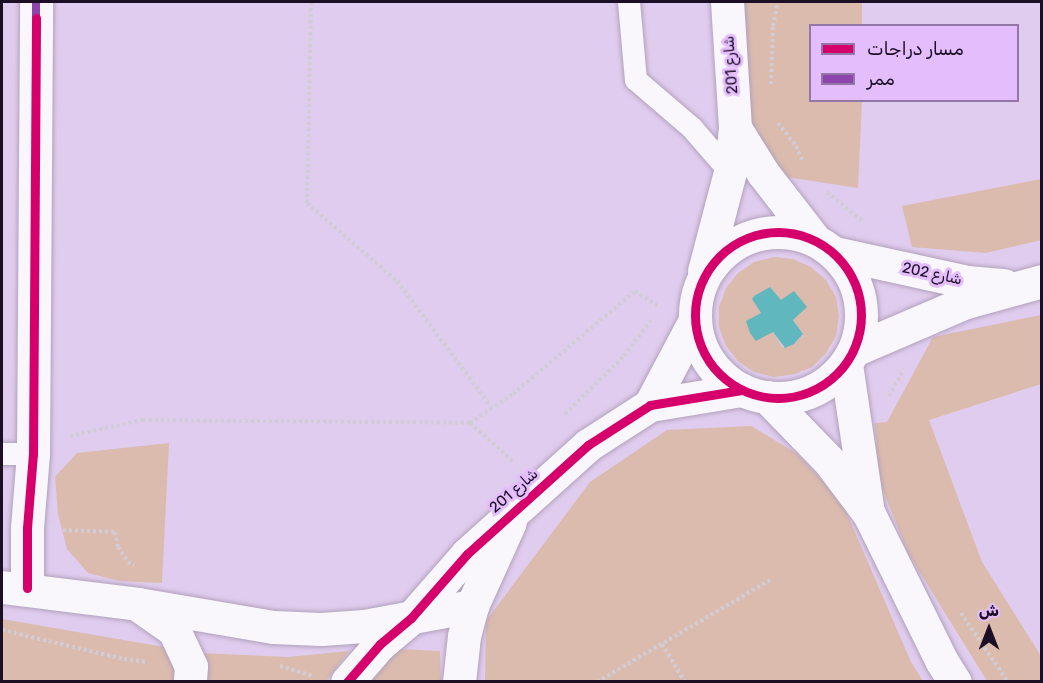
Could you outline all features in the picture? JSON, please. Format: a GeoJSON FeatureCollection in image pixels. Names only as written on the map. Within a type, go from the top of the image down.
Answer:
{"type":"FeatureCollection","features":[{"type":"Feature","properties":{"kind":"street","name":"شارع 201"},"geometry":{"type":"LineString","coordinates":[[702,279],[730,172],[735,128],[727,2]]}},
{"type":"Feature","properties":{"kind":"street"},"geometry":{"type":"LineString","coordinates":[[36,10],[22,451],[27,528],[14,587],[138,604],[273,627],[321,629],[364,626],[472,606]]}},
{"type":"Feature","properties":{"kind":"street","name":"شارع 201"},"geometry":{"type":"LineString","coordinates":[[735,128],[763,173],[824,246]]}},
{"type":"Feature","properties":{"kind":"street"},"geometry":{"type":"LineString","coordinates":[[869,514],[850,357],[861,325],[860,298],[851,274],[824,246],[788,232],[762,232],[737,241],[716,258],[696,293],[694,321],[699,343],[709,362],[724,378],[755,394],[830,462],[869,514],[941,660],[955,681]]}},
{"type":"Feature","properties":{"kind":"street","name":"شارع 202"},"geometry":{"type":"LineString","coordinates":[[824,246],[967,282],[994,285],[1035,282]]}},
{"type":"Feature","properties":{"kind":"street","name":"شارع 202"},"geometry":{"type":"LineString","coordinates":[[850,357],[966,302],[1035,282]]}},
{"type":"Feature","properties":{"kind":"street","name":"شارع 201"},"geometry":{"type":"LineString","coordinates":[[650,405],[694,321]]}},
{"type":"Feature","properties":{"kind":"street"},"geometry":{"type":"LineString","coordinates":[[755,394],[785,398],[819,387],[850,357]]}},
{"type":"Feature","properties":{"kind":"street","name":"شارع 201"},"geometry":{"type":"LineString","coordinates":[[347,681],[380,644],[411,618],[467,554],[588,445],[650,405],[755,394]]}},
{"type":"Feature","properties":{"kind":"street","name":"شارع 201"},"geometry":{"type":"LineString","coordinates":[[459,681],[464,636],[472,606],[516,508]]}},
{"type":"Feature","properties":{"kind":"street"},"geometry":{"type":"LineString","coordinates":[[138,604],[174,630],[192,666],[190,681]]}},
{"type":"Feature","properties":{"kind":"lane"},"geometry":{"type":"LineString","coordinates":[[629,2],[636,80],[692,128],[730,172]]}},
{"type":"Feature","properties":{"kind":"path"},"geometry":{"type":"LineString","coordinates":[[311,2],[308,203],[397,281],[492,408]]}},
{"type":"Feature","properties":{"kind":"path"},"geometry":{"type":"LineString","coordinates":[[771,88],[773,26],[778,2]]}},
{"type":"Feature","properties":{"kind":"path"},"geometry":{"type":"LineString","coordinates":[[774,117],[796,146],[807,172]]}},
{"type":"Feature","properties":{"kind":"path"},"geometry":{"type":"LineString","coordinates":[[22,451],[143,420],[470,423],[513,394],[635,291],[661,306],[624,356],[557,422]]}},
{"type":"Feature","properties":{"kind":"path"},"geometry":{"type":"LineString","coordinates":[[887,399],[905,367]]}},
{"type":"Feature","properties":{"kind":"path"},"geometry":{"type":"LineString","coordinates":[[470,423],[514,463]]}},
{"type":"Feature","properties":{"kind":"path"},"geometry":{"type":"LineString","coordinates":[[508,470],[523,455]]}},
{"type":"Feature","properties":{"kind":"path"},"geometry":{"type":"LineString","coordinates":[[27,528],[115,532],[118,547],[128,562],[137,567]]}},
{"type":"Feature","properties":{"kind":"path"},"geometry":{"type":"LineString","coordinates":[[597,681],[770,580]]}},
{"type":"Feature","properties":{"kind":"path"},"geometry":{"type":"LineString","coordinates":[[958,609],[1008,681]]}},
{"type":"Feature","properties":{"kind":"path"},"geometry":{"type":"LineString","coordinates":[[662,644],[686,681]]}},
{"type":"Feature","properties":{"kind":"shaded area"},"geometry":{"type":"Polygon","coordinates":[[[741,2],[862,2],[862,24],[809,24],[809,102],[862,102],[858,188],[780,176],[742,119],[741,2]]]}},
{"type":"Feature","properties":{"kind":"shaded area"},"geometry":{"type":"Polygon","coordinates":[[[1041,179],[1041,240],[986,253],[912,247],[902,206],[1041,179]]]}},
{"type":"Feature","properties":{"kind":"shaded area"},"geometry":{"type":"Polygon","coordinates":[[[774,257],[793,259],[811,267],[826,280],[836,297],[839,316],[836,336],[826,353],[812,367],[795,374],[774,377],[754,372],[738,361],[726,346],[719,327],[719,307],[726,288],[738,273],[754,262],[774,257]],[[781,300],[761,313],[783,348],[794,344],[803,335],[781,300]]]}},
{"type":"Feature","properties":{"kind":"shaded area"},"geometry":{"type":"Polygon","coordinates":[[[770,287],[781,300],[794,291],[807,307],[793,320],[803,334],[794,344],[785,348],[773,332],[756,341],[746,321],[761,313],[752,299],[754,296],[770,287]]]}},
{"type":"Feature","properties":{"kind":"shaded area"},"geometry":{"type":"Polygon","coordinates":[[[1041,315],[1041,384],[929,420],[982,562],[1041,656],[1041,681],[987,681],[908,553],[879,480],[875,423],[887,422],[933,337],[1041,315]]]}},
{"type":"Feature","properties":{"kind":"shaded area"},"geometry":{"type":"Polygon","coordinates":[[[751,426],[796,453],[841,500],[911,662],[923,681],[485,682],[486,621],[590,482],[667,430],[751,426]]]}},
{"type":"Feature","properties":{"kind":"shaded area"},"geometry":{"type":"Polygon","coordinates":[[[169,443],[162,583],[119,581],[88,573],[67,549],[58,514],[55,477],[77,453],[169,443]]]}},
{"type":"Feature","properties":{"kind":"shaded area"},"geometry":{"type":"Polygon","coordinates":[[[2,619],[199,653],[288,657],[349,651],[326,681],[2,681],[2,619]]]}},
{"type":"Feature","properties":{"kind":"shaded area"},"geometry":{"type":"Polygon","coordinates":[[[398,649],[440,651],[441,681],[369,682],[398,649]]]}},
{"type":"Feature","properties":{"kind":"marked path"},"geometry":{"type":"LineString","coordinates":[[36,2],[36,18]]}},
{"type":"Feature","properties":{"kind":"cycle path"},"geometry":{"type":"LineString","coordinates":[[27,588],[27,528],[33,454],[36,18]]}},
{"type":"Feature","properties":{"kind":"cycle path"},"geometry":{"type":"LineString","coordinates":[[778,232],[794,233],[810,238],[837,256],[855,283],[860,299],[861,315],[860,331],[855,347],[837,374],[810,392],[794,397],[778,398],[762,397],[746,392],[719,374],[701,347],[696,331],[695,315],[696,299],[701,283],[719,256],[746,238],[762,233],[778,232]]}},
{"type":"Feature","properties":{"kind":"cycle path"},"geometry":{"type":"LineString","coordinates":[[347,682],[380,644],[411,618],[467,554],[588,445],[650,405],[742,390]]}}]}
